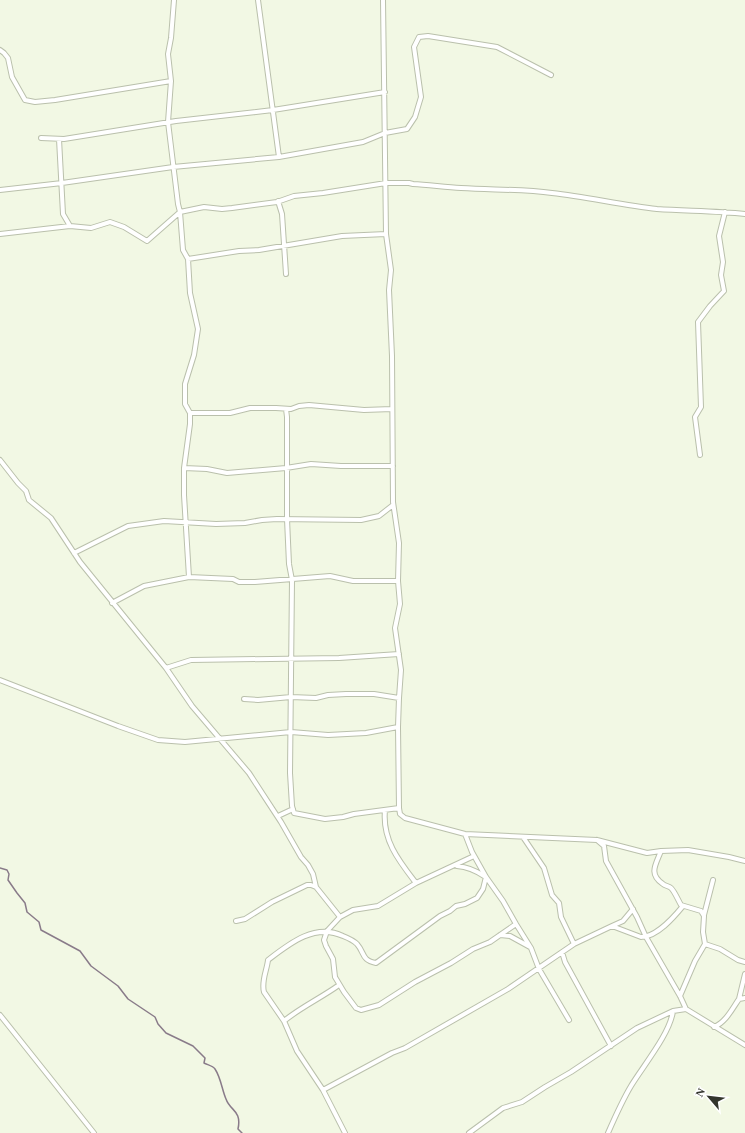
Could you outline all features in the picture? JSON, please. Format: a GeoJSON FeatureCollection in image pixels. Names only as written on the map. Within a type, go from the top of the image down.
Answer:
{"type":"FeatureCollection","features":[{"type":"Feature","properties":{"kind":"street"},"geometry":{"type":"LineString","coordinates":[[174,0],[171,38],[168,54],[171,81],[168,122],[180,212],[183,250],[188,259],[190,293],[198,329],[194,355],[185,384],[185,404],[190,413],[184,468],[190,577]]}},
{"type":"Feature","properties":{"kind":"street"},"geometry":{"type":"LineString","coordinates":[[258,0],[279,157]]}},
{"type":"Feature","properties":{"kind":"street"},"geometry":{"type":"LineString","coordinates":[[383,0],[386,133],[386,234],[392,270],[389,290],[392,356],[393,505],[399,544],[398,581],[400,604],[395,628],[402,670],[398,727],[400,814],[405,818],[465,834],[597,840],[647,853],[688,850],[745,861]]}},
{"type":"Feature","properties":{"kind":"street"},"geometry":{"type":"LineString","coordinates":[[0,190],[62,183],[173,167],[279,157],[363,142],[386,133],[407,129],[415,117],[421,97],[414,47],[419,37],[428,36],[497,47],[551,75]]}},
{"type":"Feature","properties":{"kind":"street"},"geometry":{"type":"LineString","coordinates":[[0,50],[8,58],[12,77],[25,100],[34,102],[55,100],[171,81]]}},
{"type":"Feature","properties":{"kind":"street"},"geometry":{"type":"LineString","coordinates":[[41,138],[46,137],[59,139],[168,122],[272,110],[385,92]]}},
{"type":"Feature","properties":{"kind":"street"},"geometry":{"type":"LineString","coordinates":[[59,139],[63,214],[70,226]]}},
{"type":"Feature","properties":{"kind":"street"},"geometry":{"type":"LineString","coordinates":[[0,234],[70,226],[91,228],[110,222],[124,227],[147,241],[180,212],[204,207],[222,209],[278,201],[294,196],[323,193],[386,182],[409,182],[413,184],[449,187],[550,193],[639,207],[745,214]]}},
{"type":"Feature","properties":{"kind":"street"},"geometry":{"type":"LineString","coordinates":[[278,201],[282,214],[286,274]]}},
{"type":"Feature","properties":{"kind":"street"},"geometry":{"type":"LineString","coordinates":[[700,455],[696,417],[701,408],[698,322],[724,291],[721,275],[723,262],[719,236],[724,212]]}},
{"type":"Feature","properties":{"kind":"street"},"geometry":{"type":"LineString","coordinates":[[188,259],[239,251],[259,250],[342,236],[386,234]]}},
{"type":"Feature","properties":{"kind":"street"},"geometry":{"type":"LineString","coordinates":[[190,413],[230,413],[250,408],[291,409],[309,405],[364,410],[392,409]]}},
{"type":"Feature","properties":{"kind":"street"},"geometry":{"type":"LineString","coordinates":[[286,409],[287,519],[289,564],[292,580],[290,773],[294,813],[325,819],[343,818],[354,814],[399,808]]}},
{"type":"Feature","properties":{"kind":"street"},"geometry":{"type":"LineString","coordinates":[[0,460],[26,491],[29,500],[51,518],[74,553],[112,603],[166,668],[192,706],[249,773],[278,816],[300,857],[312,874],[316,887],[340,917]]}},
{"type":"Feature","properties":{"kind":"street"},"geometry":{"type":"LineString","coordinates":[[184,468],[207,469],[228,473],[286,468],[311,464],[341,466],[393,466]]}},
{"type":"Feature","properties":{"kind":"street"},"geometry":{"type":"LineString","coordinates":[[74,553],[128,526],[164,521],[186,523],[245,523],[262,520],[287,519],[361,520],[379,516],[393,505]]}},
{"type":"Feature","properties":{"kind":"street"},"geometry":{"type":"LineString","coordinates":[[112,603],[144,586],[190,577],[233,579],[239,582],[292,580],[330,576],[353,581],[398,581]]}},
{"type":"Feature","properties":{"kind":"street"},"geometry":{"type":"LineString","coordinates":[[166,668],[191,660],[339,658],[399,654]]}},
{"type":"Feature","properties":{"kind":"street"},"geometry":{"type":"LineString","coordinates":[[0,680],[158,740],[185,742],[291,732],[328,735],[366,733],[398,727]]}},
{"type":"Feature","properties":{"kind":"street"},"geometry":{"type":"LineString","coordinates":[[244,699],[258,700],[291,697],[316,698],[328,695],[346,694],[374,694],[399,698]]}},
{"type":"Feature","properties":{"kind":"street"},"geometry":{"type":"LineString","coordinates":[[278,816],[293,809]]}},
{"type":"Feature","properties":{"kind":"street"},"geometry":{"type":"LineString","coordinates":[[385,810],[384,820],[388,840],[402,865],[416,883]]}},
{"type":"Feature","properties":{"kind":"street"},"geometry":{"type":"LineString","coordinates":[[465,834],[474,856],[486,877],[504,901],[531,948],[539,969],[569,1020]]}},
{"type":"Feature","properties":{"kind":"street"},"geometry":{"type":"LineString","coordinates":[[523,837],[544,868],[552,895],[559,903],[561,917],[574,944]]}},
{"type":"Feature","properties":{"kind":"street"},"geometry":{"type":"LineString","coordinates":[[597,840],[604,846],[606,861],[686,1009],[745,1045]]}},
{"type":"Feature","properties":{"kind":"street"},"geometry":{"type":"LineString","coordinates":[[661,851],[654,874],[663,884],[671,888],[683,906],[701,911],[704,916]]}},
{"type":"Feature","properties":{"kind":"street"},"geometry":{"type":"LineString","coordinates":[[474,856],[457,866],[416,883],[378,906],[352,910],[340,917],[327,931],[324,940],[333,959],[334,973],[339,985],[356,1008],[363,1010],[384,1002],[415,982],[451,963],[473,949],[490,942],[516,924]]}},
{"type":"Feature","properties":{"kind":"street"},"geometry":{"type":"LineString","coordinates":[[457,866],[466,867],[486,877]]}},
{"type":"Feature","properties":{"kind":"street"},"geometry":{"type":"LineString","coordinates":[[345,1133],[323,1090],[297,1051],[284,1021],[264,992],[263,987],[268,960],[300,937],[327,931],[335,932],[348,938],[357,944],[364,957],[376,963],[440,916],[456,906],[465,904],[477,898],[483,889],[486,877]]}},
{"type":"Feature","properties":{"kind":"street"},"geometry":{"type":"LineString","coordinates":[[680,996],[695,961],[705,944],[703,932],[704,916],[713,880]]}},
{"type":"Feature","properties":{"kind":"street"},"geometry":{"type":"LineString","coordinates":[[236,921],[246,920],[272,902],[307,885],[316,887]]}},
{"type":"Feature","properties":{"kind":"street"},"geometry":{"type":"LineString","coordinates":[[612,926],[641,937],[646,937],[664,926],[683,906]]}},
{"type":"Feature","properties":{"kind":"street"},"geometry":{"type":"LineString","coordinates":[[323,1090],[392,1053],[405,1048],[508,989],[574,944],[623,921],[632,909]]}},
{"type":"Feature","properties":{"kind":"street"},"geometry":{"type":"LineString","coordinates":[[500,935],[510,936],[531,948]]}},
{"type":"Feature","properties":{"kind":"street"},"geometry":{"type":"LineString","coordinates":[[705,944],[720,949],[738,960],[745,962]]}},
{"type":"Feature","properties":{"kind":"street"},"geometry":{"type":"LineString","coordinates":[[562,952],[565,962],[611,1046]]}},
{"type":"Feature","properties":{"kind":"street"},"geometry":{"type":"LineString","coordinates":[[714,1027],[720,1025],[739,999],[745,974]]}},
{"type":"Feature","properties":{"kind":"street"},"geometry":{"type":"LineString","coordinates":[[284,1021],[292,1014],[339,985]]}},
{"type":"Feature","properties":{"kind":"street"},"geometry":{"type":"LineString","coordinates":[[739,999],[745,998]]}},
{"type":"Feature","properties":{"kind":"street"},"geometry":{"type":"LineString","coordinates":[[469,1133],[503,1108],[522,1102],[571,1072],[637,1028],[673,1011],[686,1009]]}},
{"type":"Feature","properties":{"kind":"street"},"geometry":{"type":"LineString","coordinates":[[608,1133],[631,1086],[664,1034],[672,1018],[673,1011]]}},
{"type":"Feature","properties":{"kind":"street"},"geometry":{"type":"LineString","coordinates":[[0,1015],[94,1133]]}},
{"type":"Feature","properties":{"kind":"waterway"},"geometry":{"type":"LineString","coordinates":[[0,868],[7,870],[9,874],[8,880],[25,903],[27,912],[39,922],[41,930],[80,951],[91,966],[118,986],[128,999],[155,1017],[158,1024],[166,1033],[193,1046],[205,1058],[204,1063],[212,1066],[219,1076],[228,1103],[237,1114],[239,1123],[238,1129],[242,1133]]}}]}
